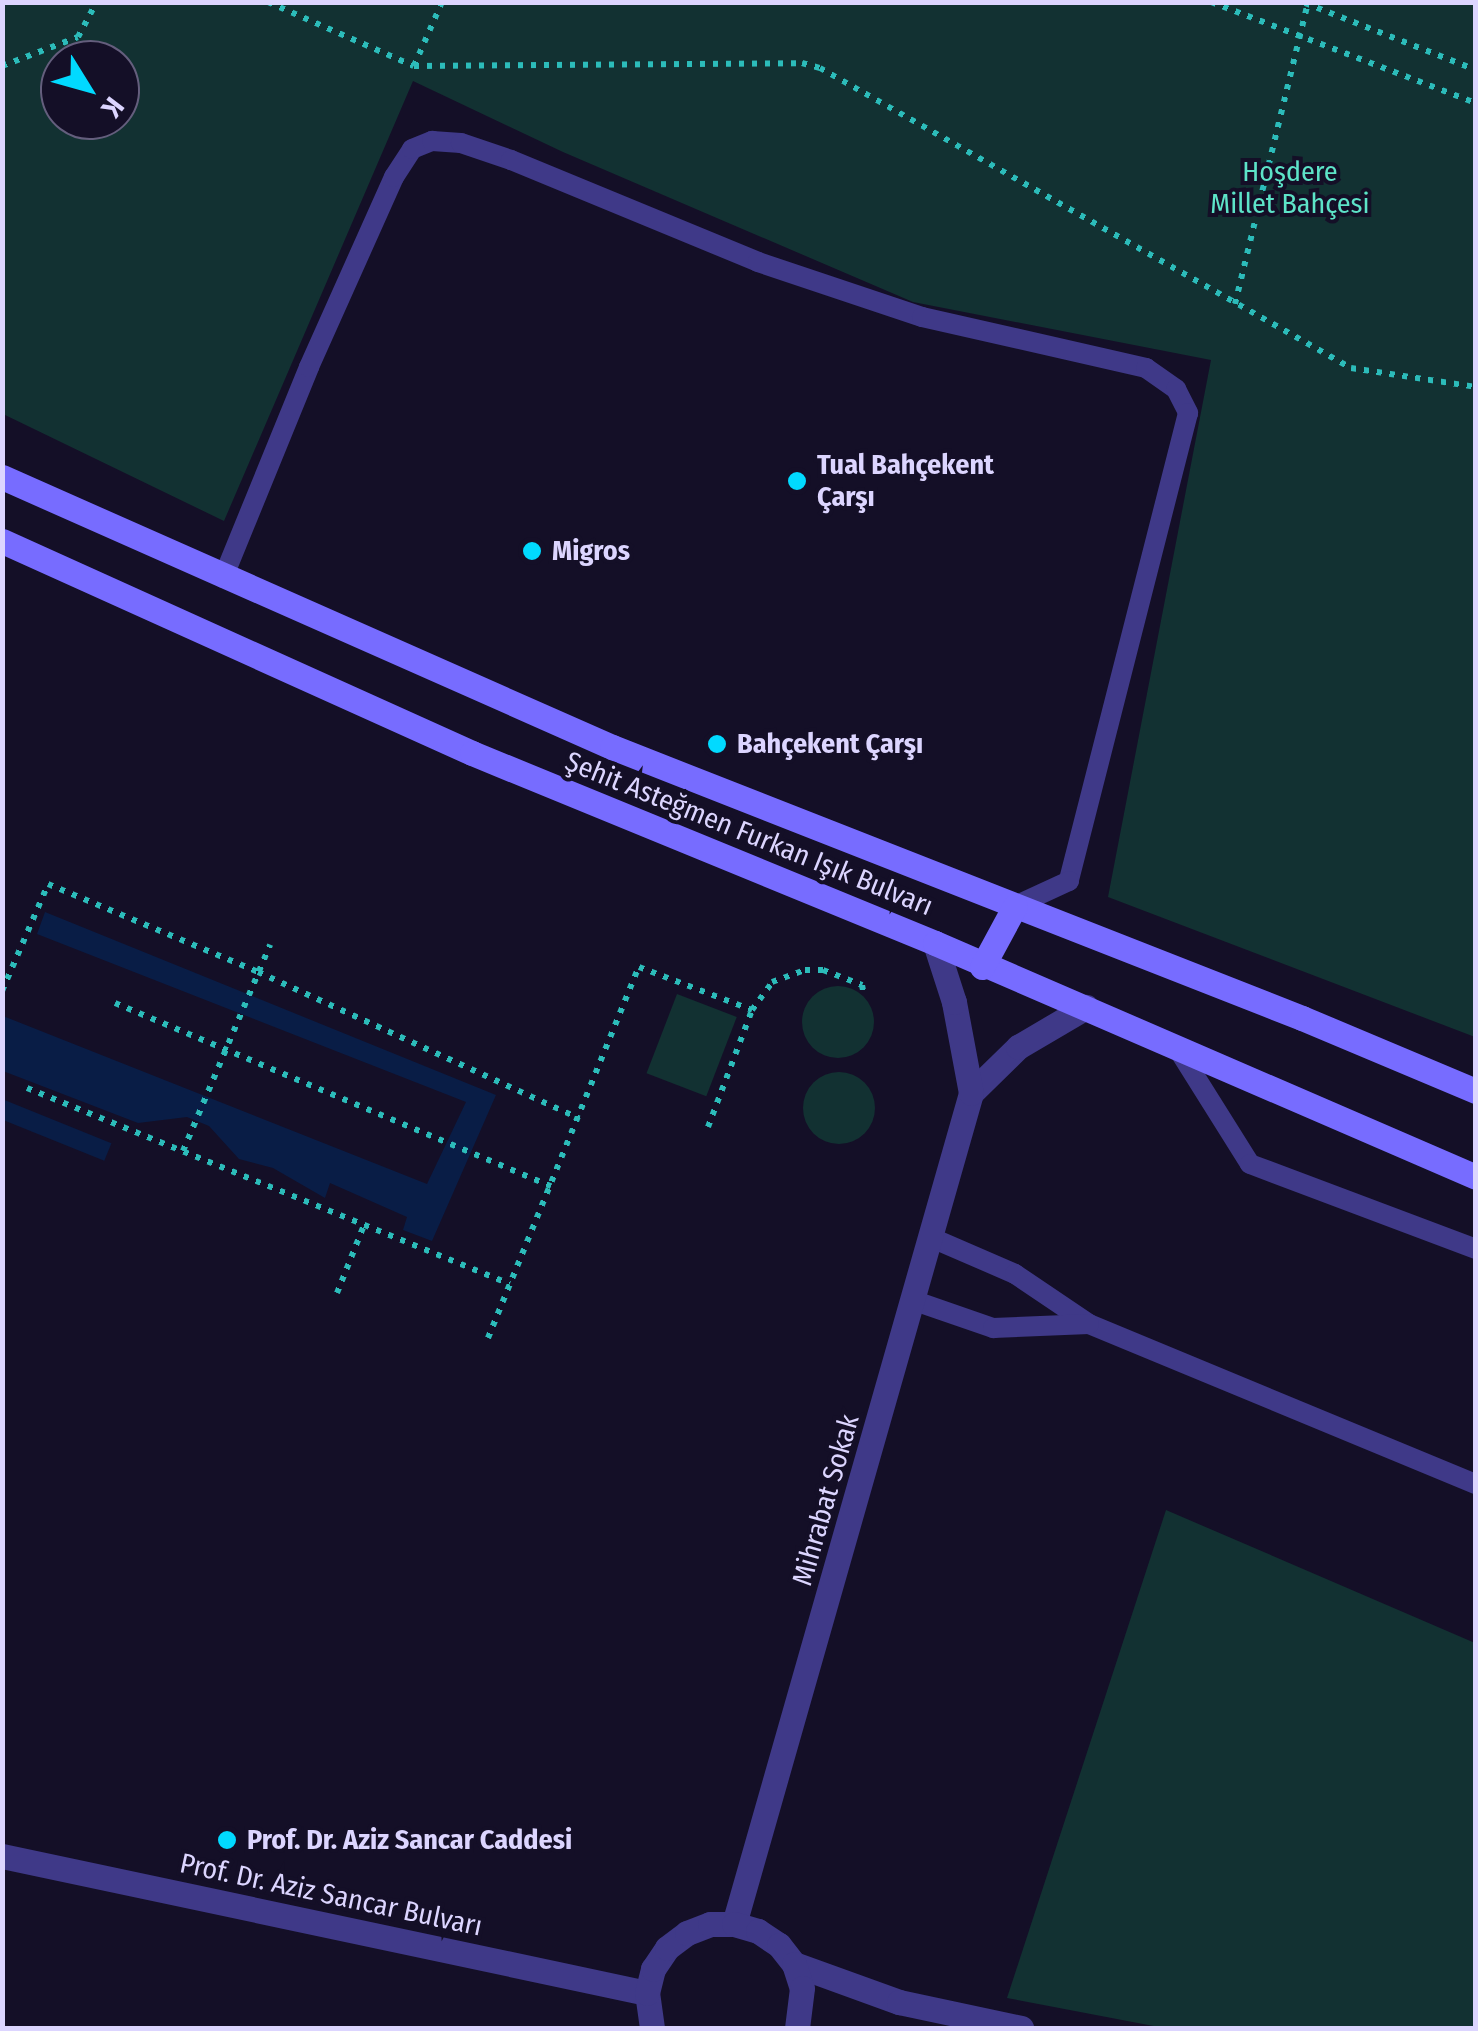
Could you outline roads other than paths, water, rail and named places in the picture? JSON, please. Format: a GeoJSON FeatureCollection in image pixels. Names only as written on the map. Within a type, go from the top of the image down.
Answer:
{"type":"FeatureCollection","features":[{"type":"Feature","properties":{"kind":"main road","name":"Şehit Asteğmen Furkan Işık Bulvarı"},"geometry":{"type":"LineString","coordinates":[[2,477],[612,747],[1302,1018],[1476,1092]]}},
{"type":"Feature","properties":{"kind":"main road","name":"Şehit Asteğmen Furkan Işık Bulvarı"},"geometry":{"type":"LineString","coordinates":[[2,541],[472,753],[936,944],[1476,1178]]}},
{"type":"Feature","properties":{"kind":"main road"},"geometry":{"type":"LineString","coordinates":[[982,967],[1014,906]]}},
{"type":"Feature","properties":{"kind":"street"},"geometry":{"type":"LineString","coordinates":[[936,944],[954,1002],[971,1092]]}},
{"type":"Feature","properties":{"kind":"street"},"geometry":{"type":"LineString","coordinates":[[971,1092],[1018,1047],[1086,1008]]}},
{"type":"Feature","properties":{"kind":"street","name":"Mihrabat Sokak"},"geometry":{"type":"LineString","coordinates":[[734,1924],[915,1302],[971,1092]]}},
{"type":"Feature","properties":{"kind":"street","name":"Prof. Dr. Aziz Sancar Bulvarı"},"geometry":{"type":"LineString","coordinates":[[2,1856],[647,1992]]}},
{"type":"Feature","properties":{"kind":"street"},"geometry":{"type":"LineString","coordinates":[[652,2028],[647,1992],[653,1969],[667,1948],[687,1933],[710,1924],[758,1930],[779,1945],[794,1964],[802,1988],[797,2028]]}},
{"type":"Feature","properties":{"kind":"street"},"geometry":{"type":"LineString","coordinates":[[794,1964],[899,2002],[1021,2028]]}},
{"type":"Feature","properties":{"kind":"lane"},"geometry":{"type":"LineString","coordinates":[[224,578],[309,367],[386,194],[412,150],[432,141],[461,144],[511,160],[758,262],[922,317],[1146,368],[1176,389],[1188,412],[1069,881],[1014,906]]}},
{"type":"Feature","properties":{"kind":"lane"},"geometry":{"type":"LineString","coordinates":[[1176,1046],[1250,1164],[1476,1249]]}},
{"type":"Feature","properties":{"kind":"lane"},"geometry":{"type":"LineString","coordinates":[[932,1238],[1016,1274],[1089,1324],[1476,1484]]}},
{"type":"Feature","properties":{"kind":"lane"},"geometry":{"type":"LineString","coordinates":[[915,1302],[993,1328],[1089,1324]]}},
{"type":"Feature","properties":{"kind":"water"},"geometry":{"type":"Polygon","coordinates":[[[45,912],[496,1095],[432,1241],[403,1230],[407,1217],[330,1183],[325,1198],[273,1168],[239,1159],[209,1126],[187,1117],[138,1123],[3,1071],[3,1016],[427,1184],[466,1102],[37,934],[45,912]]]}},
{"type":"Feature","properties":{"kind":"water"},"geometry":{"type":"Polygon","coordinates":[[[2,1099],[111,1143],[104,1161],[2,1119],[2,1099]]]}},
{"type":"Feature","properties":{"kind":"place","name":"Tual Bahçekent Çarşı"},"geometry":{"type":"Point","coordinates":[797,481]}},
{"type":"Feature","properties":{"kind":"place","name":"Migros"},"geometry":{"type":"Point","coordinates":[532,551]}},
{"type":"Feature","properties":{"kind":"place","name":"Bahçekent Çarşı"},"geometry":{"type":"Point","coordinates":[717,744]}},
{"type":"Feature","properties":{"kind":"place","name":"Prof. Dr. Aziz Sancar Caddesi"},"geometry":{"type":"Point","coordinates":[227,1840]}},
{"type":"Feature","properties":{"kind":"park label","name":"Hoşdere Millet Bahçesi"},"geometry":{"type":"Point","coordinates":[1290,188]}}]}
